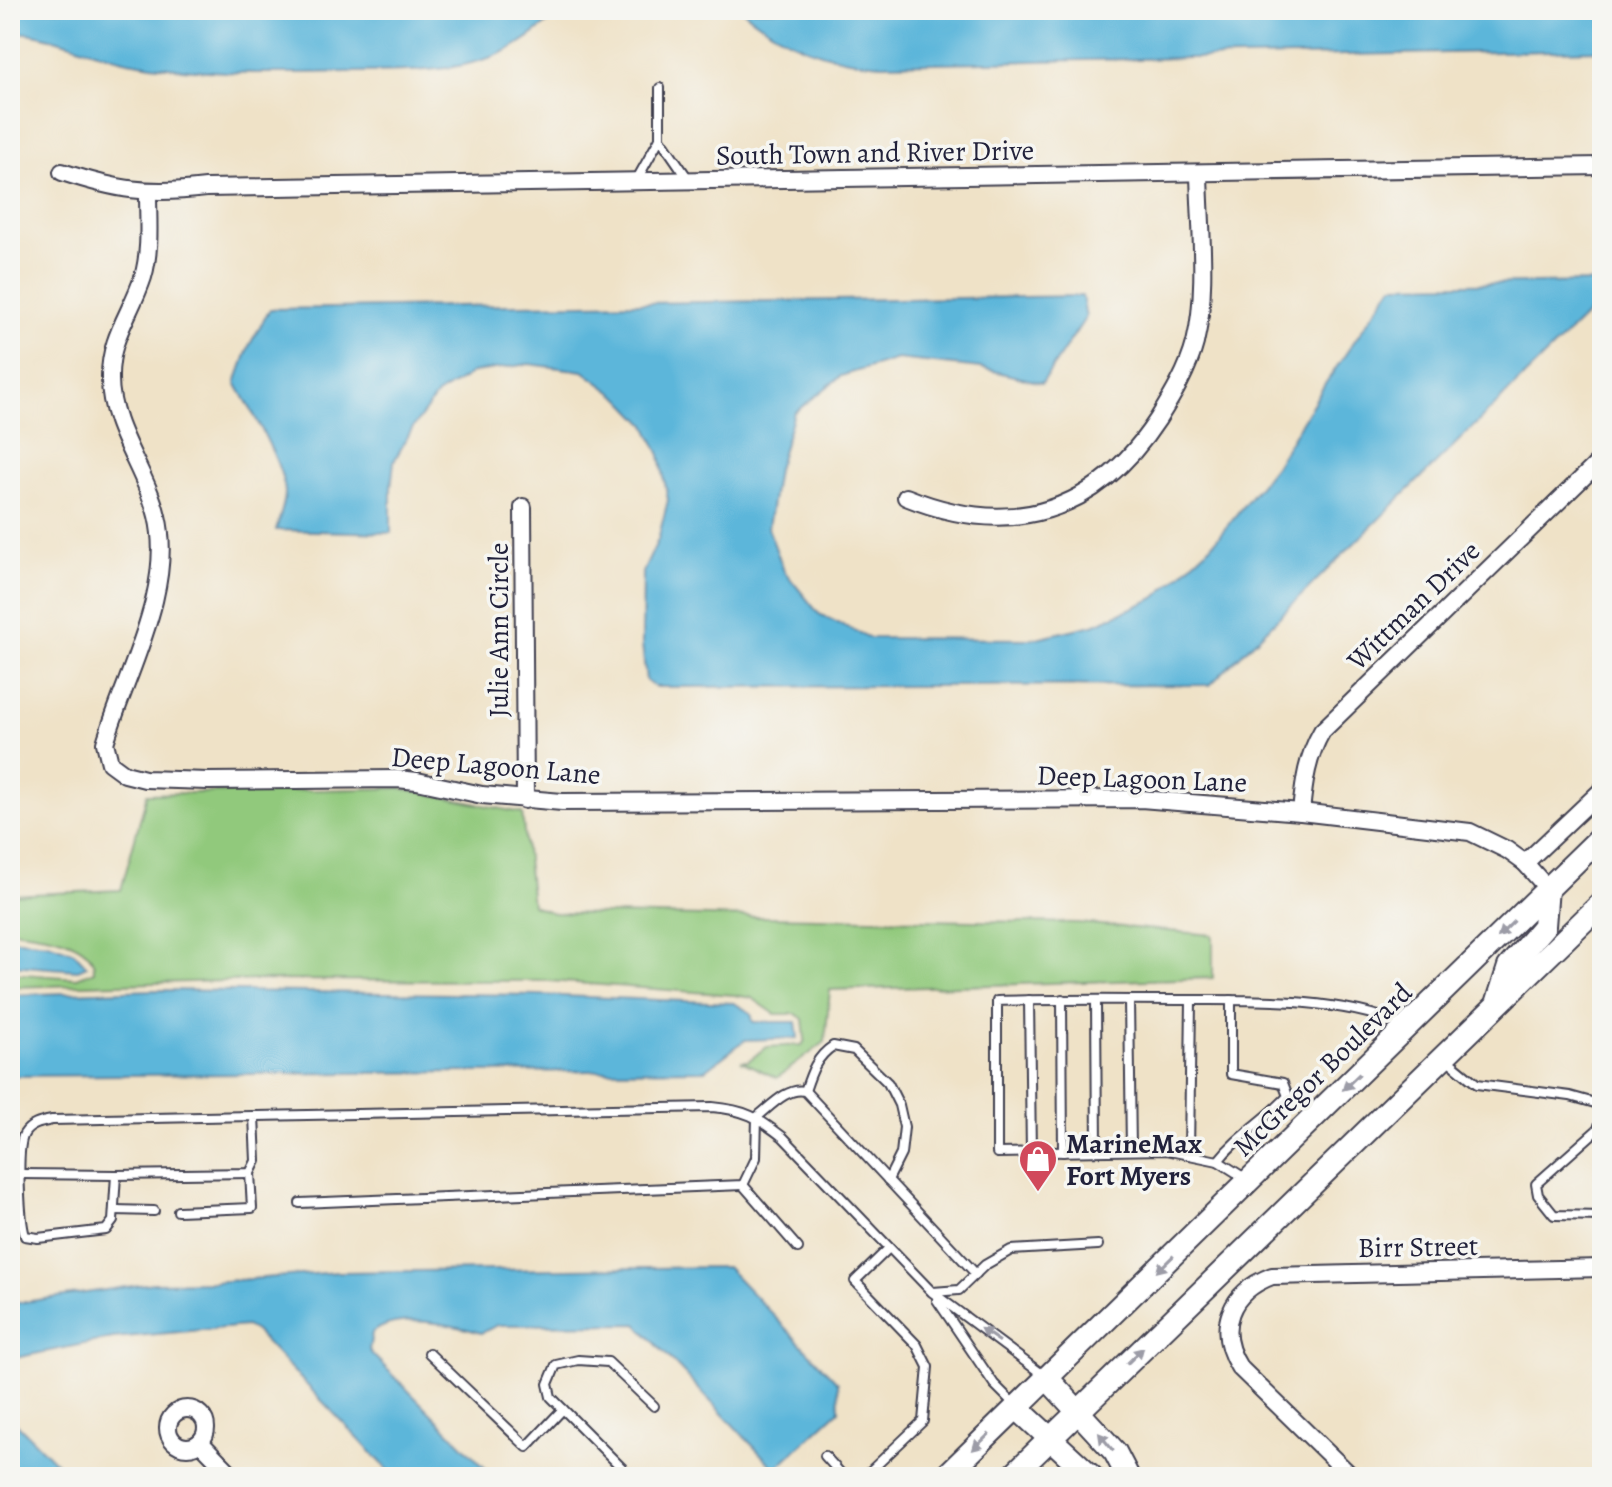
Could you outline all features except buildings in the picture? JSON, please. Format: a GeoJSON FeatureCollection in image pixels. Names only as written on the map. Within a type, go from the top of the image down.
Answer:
{"type":"FeatureCollection","features":[{"type":"Feature","properties":{"kind":"main road","name":"McGregor Boulevard"},"geometry":{"type":"LineString","coordinates":[[945,1477],[1602,836]]}},
{"type":"Feature","properties":{"kind":"main road"},"geometry":{"type":"LineString","coordinates":[[1496,1006],[1509,967],[1544,926],[1547,888]]}},
{"type":"Feature","properties":{"kind":"main road"},"geometry":{"type":"LineString","coordinates":[[1011,1477],[1602,903]]}},
{"type":"Feature","properties":{"kind":"main road"},"geometry":{"type":"LineString","coordinates":[[1047,1378],[1115,1452],[1128,1477]]}},
{"type":"Feature","properties":{"kind":"main road"},"geometry":{"type":"LineString","coordinates":[[1017,1408],[1092,1477]]}},
{"type":"Feature","properties":{"kind":"street","name":"South Town and River Drive"},"geometry":{"type":"LineString","coordinates":[[148,193],[206,188],[1602,166]]}},
{"type":"Feature","properties":{"kind":"street"},"geometry":{"type":"LineString","coordinates":[[62,172],[119,190],[148,193]]}},
{"type":"Feature","properties":{"kind":"street"},"geometry":{"type":"LineString","coordinates":[[906,497],[943,510],[979,517],[1019,516],[1057,506],[1094,488],[1133,454],[1176,389],[1194,345],[1201,301],[1199,173]]}},
{"type":"Feature","properties":{"kind":"street","name":"Deep Lagoon Lane"},"geometry":{"type":"LineString","coordinates":[[148,193],[148,256],[137,292],[113,346],[110,383],[118,418],[141,468],[158,517],[160,558],[147,622],[105,743],[110,763],[125,774],[145,779],[208,781],[397,779],[525,800],[562,802],[1141,799],[1301,812],[1470,832],[1507,850],[1525,863],[1547,888]]}},
{"type":"Feature","properties":{"kind":"street","name":"Wittman Drive"},"geometry":{"type":"LineString","coordinates":[[1301,812],[1307,766],[1322,731],[1602,459]]}},
{"type":"Feature","properties":{"kind":"street","name":"Julie Ann Circle"},"geometry":{"type":"LineString","coordinates":[[523,507],[525,800]]}},
{"type":"Feature","properties":{"kind":"street"},"geometry":{"type":"LineString","coordinates":[[1525,863],[1602,790]]}},
{"type":"Feature","properties":{"kind":"street","name":"Birr Street"},"geometry":{"type":"LineString","coordinates":[[1352,1477],[1239,1367],[1231,1354],[1229,1316],[1241,1294],[1256,1282],[1272,1276],[1602,1268]]}},
{"type":"Feature","properties":{"kind":"street"},"geometry":{"type":"LineString","coordinates":[[200,1442],[234,1477]]}},
{"type":"Feature","properties":{"kind":"lane"},"geometry":{"type":"LineString","coordinates":[[635,182],[660,138],[660,88]]}},
{"type":"Feature","properties":{"kind":"lane"},"geometry":{"type":"LineString","coordinates":[[660,138],[690,181]]}},
{"type":"Feature","properties":{"kind":"lane"},"geometry":{"type":"LineString","coordinates":[[1062,999],[1063,1152]]}},
{"type":"Feature","properties":{"kind":"lane"},"geometry":{"type":"LineString","coordinates":[[1029,1000],[1031,1153]]}},
{"type":"Feature","properties":{"kind":"lane"},"geometry":{"type":"LineString","coordinates":[[1096,1000],[1097,1151]]}},
{"type":"Feature","properties":{"kind":"lane"},"geometry":{"type":"LineString","coordinates":[[1129,1000],[1131,1150]]}},
{"type":"Feature","properties":{"kind":"lane"},"geometry":{"type":"LineString","coordinates":[[1189,1155],[1191,1000]]}},
{"type":"Feature","properties":{"kind":"lane"},"geometry":{"type":"LineString","coordinates":[[1250,1181],[1218,1161],[1165,1150],[997,1153],[997,1001],[1231,1000],[1340,1008],[1377,1014],[1407,1027]]}},
{"type":"Feature","properties":{"kind":"lane"},"geometry":{"type":"LineString","coordinates":[[1218,1161],[1229,1146],[1271,1114],[1288,1096],[1283,1083],[1231,1074],[1231,1000]]}},
{"type":"Feature","properties":{"kind":"lane"},"geometry":{"type":"LineString","coordinates":[[805,1091],[822,1053],[833,1046],[854,1050],[888,1083],[899,1105],[904,1127],[901,1154],[888,1180]]}},
{"type":"Feature","properties":{"kind":"lane"},"geometry":{"type":"LineString","coordinates":[[1443,1057],[1477,1084],[1570,1096],[1602,1105]]}},
{"type":"Feature","properties":{"kind":"lane"},"geometry":{"type":"LineString","coordinates":[[757,1117],[786,1094],[805,1091],[976,1274]]}},
{"type":"Feature","properties":{"kind":"lane"},"geometry":{"type":"LineString","coordinates":[[116,1175],[115,1210],[113,1221],[106,1230],[38,1238],[25,1236],[20,1145],[29,1127],[40,1122],[712,1107],[737,1109],[757,1117],[783,1137],[932,1292],[1047,1378]]}},
{"type":"Feature","properties":{"kind":"lane"},"geometry":{"type":"LineString","coordinates":[[178,1211],[252,1208],[250,1173],[256,1161],[254,1116]]}},
{"type":"Feature","properties":{"kind":"lane"},"geometry":{"type":"LineString","coordinates":[[743,1185],[756,1158],[757,1117]]}},
{"type":"Feature","properties":{"kind":"lane"},"geometry":{"type":"LineString","coordinates":[[1602,1117],[1598,1129],[1536,1184],[1538,1195],[1554,1215],[1602,1216]]}},
{"type":"Feature","properties":{"kind":"lane"},"geometry":{"type":"LineString","coordinates":[[21,1174],[250,1173]]}},
{"type":"Feature","properties":{"kind":"lane"},"geometry":{"type":"LineString","coordinates":[[300,1203],[743,1185]]}},
{"type":"Feature","properties":{"kind":"lane"},"geometry":{"type":"LineString","coordinates":[[743,1185],[798,1248]]}},
{"type":"Feature","properties":{"kind":"lane"},"geometry":{"type":"LineString","coordinates":[[115,1210],[154,1211]]}},
{"type":"Feature","properties":{"kind":"lane"},"geometry":{"type":"LineString","coordinates":[[932,1292],[959,1290],[985,1265],[1011,1250],[1098,1245]]}},
{"type":"Feature","properties":{"kind":"lane"},"geometry":{"type":"LineString","coordinates":[[864,1477],[923,1421],[928,1367],[917,1345],[855,1281],[888,1249]]}},
{"type":"Feature","properties":{"kind":"lane"},"geometry":{"type":"LineString","coordinates":[[932,1292],[994,1384],[1017,1408]]}},
{"type":"Feature","properties":{"kind":"lane"},"geometry":{"type":"LineString","coordinates":[[429,1353],[527,1447],[563,1409]]}},
{"type":"Feature","properties":{"kind":"lane"},"geometry":{"type":"LineString","coordinates":[[631,1477],[551,1397],[548,1384],[556,1365],[578,1360],[608,1362],[654,1406]]}},
{"type":"Feature","properties":{"kind":"lane"},"geometry":{"type":"LineString","coordinates":[[825,1456],[844,1477]]}},
{"type":"Feature","properties":{"kind":"green space"},"geometry":{"type":"Polygon","coordinates":[[[400,788],[522,813],[532,905],[553,913],[1078,923],[1213,935],[1213,978],[830,990],[825,1042],[777,1078],[741,1061],[748,1061],[767,1047],[802,1045],[805,1040],[803,1019],[796,1014],[775,1014],[752,998],[734,995],[549,981],[263,980],[10,987],[10,973],[77,978],[94,971],[92,960],[74,944],[47,935],[10,930],[10,895],[121,890],[147,794],[400,788]]]}},
{"type":"Feature","properties":{"kind":"water"},"geometry":{"type":"Polygon","coordinates":[[[10,10],[563,10],[511,48],[474,62],[420,70],[292,73],[210,71],[128,61],[52,38],[10,33],[10,10]]]}},
{"type":"Feature","properties":{"kind":"water"},"geometry":{"type":"Polygon","coordinates":[[[742,10],[1602,10],[1602,50],[882,64],[844,59],[808,49],[774,32],[742,10]]]}},
{"type":"Feature","properties":{"kind":"water"},"geometry":{"type":"Polygon","coordinates":[[[1602,282],[1602,300],[1210,685],[656,687],[646,681],[642,644],[643,572],[658,540],[668,500],[660,455],[646,425],[620,398],[583,371],[529,364],[474,372],[437,395],[394,461],[391,533],[276,530],[285,497],[283,482],[265,437],[236,383],[249,346],[270,309],[1082,296],[1086,317],[1042,383],[981,368],[897,359],[841,376],[794,413],[777,469],[768,528],[784,571],[819,614],[870,638],[1032,639],[1093,625],[1155,598],[1211,546],[1275,466],[1325,384],[1393,285],[1602,282]]]}},
{"type":"Feature","properties":{"kind":"water"},"geometry":{"type":"Polygon","coordinates":[[[10,939],[48,943],[74,952],[87,966],[78,970],[10,965],[10,939]]]}},
{"type":"Feature","properties":{"kind":"water"},"geometry":{"type":"Polygon","coordinates":[[[155,990],[538,995],[734,1003],[751,1013],[753,1022],[796,1022],[798,1038],[745,1040],[706,1070],[10,1076],[10,995],[155,990]]]}},
{"type":"Feature","properties":{"kind":"water"},"geometry":{"type":"Polygon","coordinates":[[[727,1267],[838,1383],[839,1410],[775,1469],[637,1324],[498,1325],[481,1333],[455,1326],[410,1321],[383,1327],[372,1333],[369,1350],[373,1355],[494,1477],[395,1477],[255,1331],[246,1326],[113,1338],[10,1359],[10,1304],[153,1283],[213,1282],[338,1272],[727,1267]]]}},
{"type":"Feature","properties":{"kind":"water"},"geometry":{"type":"Polygon","coordinates":[[[10,1417],[70,1477],[10,1477],[10,1417]]]}},
{"type":"Feature","properties":{"kind":"place","name":"MarineMax Fort Myers"},"geometry":{"type":"Point","coordinates":[1038,1193]}}]}
